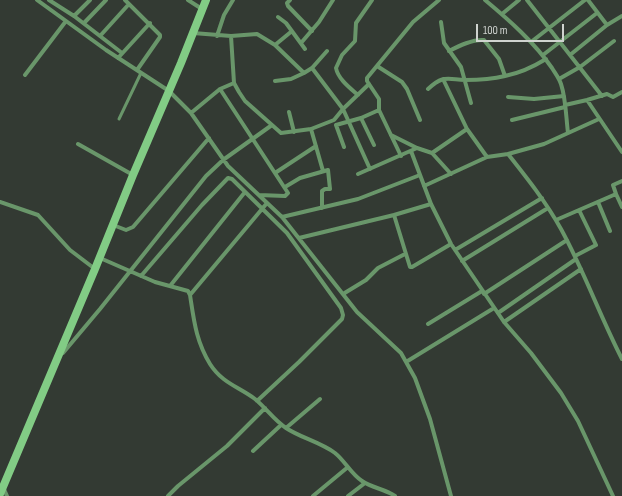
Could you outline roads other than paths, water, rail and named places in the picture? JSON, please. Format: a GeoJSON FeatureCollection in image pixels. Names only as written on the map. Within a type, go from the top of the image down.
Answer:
{"type":"FeatureCollection","features":[{"type":"Feature","properties":{"kind":"street"},"geometry":{"type":"LineString","coordinates":[[37,0],[118,58],[169,91],[191,113],[233,172],[282,217],[357,312],[397,349],[406,362],[420,389],[430,419],[451,496]]}},
{"type":"Feature","properties":{"kind":"street"},"geometry":{"type":"LineString","coordinates":[[49,0],[84,23],[122,53]]}},
{"type":"Feature","properties":{"kind":"street"},"geometry":{"type":"LineString","coordinates":[[55,4],[58,0]]}},
{"type":"Feature","properties":{"kind":"street"},"geometry":{"type":"LineString","coordinates":[[74,16],[90,0]]}},
{"type":"Feature","properties":{"kind":"street"},"geometry":{"type":"LineString","coordinates":[[84,23],[106,0]]}},
{"type":"Feature","properties":{"kind":"street"},"geometry":{"type":"LineString","coordinates":[[125,0],[160,33],[160,37],[139,71]]}},
{"type":"Feature","properties":{"kind":"street"},"geometry":{"type":"LineString","coordinates":[[188,0],[202,9]]}},
{"type":"Feature","properties":{"kind":"street"},"geometry":{"type":"LineString","coordinates":[[2,492],[54,363],[95,269],[206,0]]}},
{"type":"Feature","properties":{"kind":"street"},"geometry":{"type":"LineString","coordinates":[[217,36],[226,11],[233,0]]}},
{"type":"Feature","properties":{"kind":"street"},"geometry":{"type":"LineString","coordinates":[[290,0],[287,3],[288,6],[312,31]]}},
{"type":"Feature","properties":{"kind":"street"},"geometry":{"type":"LineString","coordinates":[[300,43],[312,31],[334,0]]}},
{"type":"Feature","properties":{"kind":"street"},"geometry":{"type":"LineString","coordinates":[[358,95],[341,80],[337,74],[336,68],[342,55],[355,41],[356,23],[372,0]]}},
{"type":"Feature","properties":{"kind":"street"},"geometry":{"type":"LineString","coordinates":[[401,156],[379,110],[379,99],[369,84],[367,76],[413,22],[439,0]]}},
{"type":"Feature","properties":{"kind":"street"},"geometry":{"type":"LineString","coordinates":[[486,0],[531,42],[543,55],[559,79],[564,96],[568,133]]}},
{"type":"Feature","properties":{"kind":"street"},"geometry":{"type":"LineString","coordinates":[[502,14],[519,0]]}},
{"type":"Feature","properties":{"kind":"street"},"geometry":{"type":"LineString","coordinates":[[527,0],[602,96]]}},
{"type":"Feature","properties":{"kind":"street"},"geometry":{"type":"LineString","coordinates":[[531,42],[588,0],[607,25]]}},
{"type":"Feature","properties":{"kind":"street"},"geometry":{"type":"LineString","coordinates":[[100,36],[129,4]]}},
{"type":"Feature","properties":{"kind":"street"},"geometry":{"type":"LineString","coordinates":[[543,55],[597,13]]}},
{"type":"Feature","properties":{"kind":"street"},"geometry":{"type":"LineString","coordinates":[[570,55],[607,25],[622,16]]}},
{"type":"Feature","properties":{"kind":"street"},"geometry":{"type":"LineString","coordinates":[[278,17],[286,23],[305,49]]}},
{"type":"Feature","properties":{"kind":"street"},"geometry":{"type":"LineString","coordinates":[[25,75],[66,21]]}},
{"type":"Feature","properties":{"kind":"street"},"geometry":{"type":"LineString","coordinates":[[441,22],[443,40],[449,51],[462,67],[472,103]]}},
{"type":"Feature","properties":{"kind":"street"},"geometry":{"type":"LineString","coordinates":[[118,58],[150,23]]}},
{"type":"Feature","properties":{"kind":"street"},"geometry":{"type":"LineString","coordinates":[[275,45],[292,31]]}},
{"type":"Feature","properties":{"kind":"street"},"geometry":{"type":"LineString","coordinates":[[192,33],[217,36],[257,34],[275,45],[304,73]]}},
{"type":"Feature","properties":{"kind":"street"},"geometry":{"type":"LineString","coordinates":[[231,36],[234,83],[245,101],[281,133],[311,129],[334,120],[343,109],[369,84]]}},
{"type":"Feature","properties":{"kind":"street"},"geometry":{"type":"LineString","coordinates":[[449,51],[464,44],[484,40],[498,59],[505,76]]}},
{"type":"Feature","properties":{"kind":"street"},"geometry":{"type":"LineString","coordinates":[[559,79],[580,67],[614,41]]}},
{"type":"Feature","properties":{"kind":"street"},"geometry":{"type":"LineString","coordinates":[[275,81],[291,79],[304,73],[312,68],[327,51]]}},
{"type":"Feature","properties":{"kind":"street"},"geometry":{"type":"LineString","coordinates":[[428,89],[443,79],[450,78],[465,80],[505,76],[527,70],[546,59]]}},
{"type":"Feature","properties":{"kind":"street"},"geometry":{"type":"LineString","coordinates":[[377,66],[402,82],[407,89],[420,120]]}},
{"type":"Feature","properties":{"kind":"street"},"geometry":{"type":"LineString","coordinates":[[312,68],[343,109],[370,169]]}},
{"type":"Feature","properties":{"kind":"street"},"geometry":{"type":"LineString","coordinates":[[443,79],[467,129],[487,157]]}},
{"type":"Feature","properties":{"kind":"street"},"geometry":{"type":"LineString","coordinates":[[191,113],[220,89],[234,83]]}},
{"type":"Feature","properties":{"kind":"street"},"geometry":{"type":"LineString","coordinates":[[220,89],[288,193],[285,196],[259,195]]}},
{"type":"Feature","properties":{"kind":"street"},"geometry":{"type":"LineString","coordinates":[[512,120],[609,94],[613,97],[622,92]]}},
{"type":"Feature","properties":{"kind":"street"},"geometry":{"type":"LineString","coordinates":[[508,97],[534,99],[564,96]]}},
{"type":"Feature","properties":{"kind":"street"},"geometry":{"type":"LineString","coordinates":[[587,100],[622,152]]}},
{"type":"Feature","properties":{"kind":"street"},"geometry":{"type":"LineString","coordinates":[[336,125],[362,118],[379,110]]}},
{"type":"Feature","properties":{"kind":"street"},"geometry":{"type":"LineString","coordinates":[[289,112],[294,132]]}},
{"type":"Feature","properties":{"kind":"street"},"geometry":{"type":"LineString","coordinates":[[362,118],[374,145]]}},
{"type":"Feature","properties":{"kind":"street"},"geometry":{"type":"LineString","coordinates":[[424,186],[487,157],[508,154],[537,146],[599,119]]}},
{"type":"Feature","properties":{"kind":"street"},"geometry":{"type":"LineString","coordinates":[[334,120],[344,147]]}},
{"type":"Feature","properties":{"kind":"street"},"geometry":{"type":"LineString","coordinates":[[54,363],[100,309],[199,185],[223,160],[272,125]]}},
{"type":"Feature","properties":{"kind":"street"},"geometry":{"type":"LineString","coordinates":[[311,129],[323,171]]}},
{"type":"Feature","properties":{"kind":"street"},"geometry":{"type":"LineString","coordinates":[[432,153],[467,129]]}},
{"type":"Feature","properties":{"kind":"street"},"geometry":{"type":"LineString","coordinates":[[392,135],[417,148],[432,153],[451,174]]}},
{"type":"Feature","properties":{"kind":"street"},"geometry":{"type":"LineString","coordinates":[[112,225],[126,230],[133,227],[209,138]]}},
{"type":"Feature","properties":{"kind":"street"},"geometry":{"type":"LineString","coordinates":[[78,144],[133,175]]}},
{"type":"Feature","properties":{"kind":"street"},"geometry":{"type":"LineString","coordinates":[[275,173],[316,146]]}},
{"type":"Feature","properties":{"kind":"street"},"geometry":{"type":"LineString","coordinates":[[358,174],[417,148]]}},
{"type":"Feature","properties":{"kind":"street"},"geometry":{"type":"LineString","coordinates":[[411,151],[431,204],[451,244],[504,322],[531,353],[561,393],[578,421],[613,496]]}},
{"type":"Feature","properties":{"kind":"street"},"geometry":{"type":"LineString","coordinates":[[508,154],[542,198],[556,220],[576,258],[622,359]]}},
{"type":"Feature","properties":{"kind":"street"},"geometry":{"type":"LineString","coordinates":[[285,187],[300,178],[323,171],[328,171],[330,189],[322,190],[322,208]]}},
{"type":"Feature","properties":{"kind":"street"},"geometry":{"type":"LineString","coordinates":[[282,217],[372,195],[420,175]]}},
{"type":"Feature","properties":{"kind":"street"},"geometry":{"type":"LineString","coordinates":[[141,276],[226,179],[232,179],[287,233],[341,308],[343,315],[342,318],[313,348],[257,401]]}},
{"type":"Feature","properties":{"kind":"street"},"geometry":{"type":"LineString","coordinates":[[622,181],[613,185],[622,207]]}},
{"type":"Feature","properties":{"kind":"street"},"geometry":{"type":"LineString","coordinates":[[170,286],[245,192]]}},
{"type":"Feature","properties":{"kind":"street"},"geometry":{"type":"LineString","coordinates":[[556,220],[616,194]]}},
{"type":"Feature","properties":{"kind":"street"},"geometry":{"type":"LineString","coordinates":[[455,250],[542,198]]}},
{"type":"Feature","properties":{"kind":"street"},"geometry":{"type":"LineString","coordinates":[[0,202],[38,215],[70,250],[95,269]]}},
{"type":"Feature","properties":{"kind":"street"},"geometry":{"type":"LineString","coordinates":[[598,202],[610,231]]}},
{"type":"Feature","properties":{"kind":"street"},"geometry":{"type":"LineString","coordinates":[[190,295],[267,203]]}},
{"type":"Feature","properties":{"kind":"street"},"geometry":{"type":"LineString","coordinates":[[300,238],[394,215],[431,204]]}},
{"type":"Feature","properties":{"kind":"street"},"geometry":{"type":"LineString","coordinates":[[462,262],[548,208]]}},
{"type":"Feature","properties":{"kind":"street"},"geometry":{"type":"LineString","coordinates":[[498,313],[596,245],[579,210]]}},
{"type":"Feature","properties":{"kind":"street"},"geometry":{"type":"LineString","coordinates":[[394,215],[409,266],[411,267],[451,244]]}},
{"type":"Feature","properties":{"kind":"street"},"geometry":{"type":"LineString","coordinates":[[428,324],[567,240]]}},
{"type":"Feature","properties":{"kind":"street"},"geometry":{"type":"LineString","coordinates":[[343,294],[366,280],[378,268],[405,254]]}},
{"type":"Feature","properties":{"kind":"street"},"geometry":{"type":"LineString","coordinates":[[99,258],[141,276],[186,290],[190,295],[194,324],[198,337],[211,365],[226,382],[257,401],[286,428],[303,438],[332,451],[365,483],[395,496]]}},
{"type":"Feature","properties":{"kind":"street"},"geometry":{"type":"LineString","coordinates":[[504,322],[581,269]]}},
{"type":"Feature","properties":{"kind":"street"},"geometry":{"type":"LineString","coordinates":[[406,362],[494,308]]}},
{"type":"Feature","properties":{"kind":"street"},"geometry":{"type":"LineString","coordinates":[[286,428],[320,399]]}},
{"type":"Feature","properties":{"kind":"street"},"geometry":{"type":"LineString","coordinates":[[168,496],[227,446],[265,408]]}},
{"type":"Feature","properties":{"kind":"street"},"geometry":{"type":"LineString","coordinates":[[253,451],[282,425]]}},
{"type":"Feature","properties":{"kind":"street"},"geometry":{"type":"LineString","coordinates":[[312,496],[348,467]]}},
{"type":"Feature","properties":{"kind":"street"},"geometry":{"type":"LineString","coordinates":[[348,496],[365,483]]}},
{"type":"Feature","properties":{"kind":"lane"},"geometry":{"type":"LineString","coordinates":[[119,119],[139,71]]}}]}
